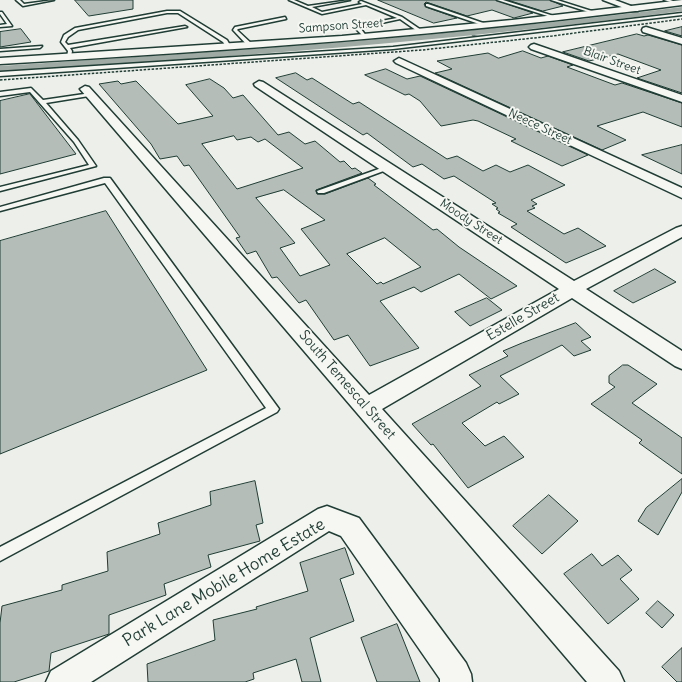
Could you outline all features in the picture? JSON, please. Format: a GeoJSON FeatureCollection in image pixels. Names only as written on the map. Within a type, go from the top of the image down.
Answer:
{"type":"FeatureCollection","features":[{"type":"Feature","properties":{"kind":"street"},"geometry":{"type":"LineString","coordinates":[[607,0],[635,8]]}},
{"type":"Feature","properties":{"kind":"street","name":"Sampson Street"},"geometry":{"type":"LineString","coordinates":[[0,61],[68,52],[229,47],[366,37],[490,26],[680,2]]}},
{"type":"Feature","properties":{"kind":"street"},"geometry":{"type":"LineString","coordinates":[[646,30],[682,41]]}},
{"type":"Feature","properties":{"kind":"street","name":"Blair Street"},"geometry":{"type":"LineString","coordinates":[[534,47],[682,100]]}},
{"type":"Feature","properties":{"kind":"street","name":"Neece Street"},"geometry":{"type":"LineString","coordinates":[[399,61],[682,194]]}},
{"type":"Feature","properties":{"kind":"street","name":"Moody Street"},"geometry":{"type":"LineString","coordinates":[[259,84],[682,361]]}},
{"type":"Feature","properties":{"kind":"street","name":"South Temescal Street"},"geometry":{"type":"LineString","coordinates":[[87,92],[608,682]]}},
{"type":"Feature","properties":{"kind":"street","name":"Estelle Street"},"geometry":{"type":"LineString","coordinates":[[366,407],[573,289],[682,231]]}},
{"type":"Feature","properties":{"kind":"street","name":"Park Lane Mobile Home Estate"},"geometry":{"type":"LineString","coordinates":[[62,682],[327,518],[350,527],[455,674],[456,682]]}},
{"type":"Feature","properties":{"kind":"lane"},"geometry":{"type":"LineString","coordinates":[[18,0],[23,4],[52,0]]}},
{"type":"Feature","properties":{"kind":"lane"},"geometry":{"type":"LineString","coordinates":[[291,0],[322,13],[367,4]]}},
{"type":"Feature","properties":{"kind":"lane"},"geometry":{"type":"LineString","coordinates":[[296,2],[308,0]]}},
{"type":"Feature","properties":{"kind":"lane"},"geometry":{"type":"LineString","coordinates":[[308,7],[348,0]]}},
{"type":"Feature","properties":{"kind":"lane"},"geometry":{"type":"LineString","coordinates":[[356,0],[401,18],[422,32]]}},
{"type":"Feature","properties":{"kind":"lane"},"geometry":{"type":"LineString","coordinates":[[499,0],[558,18]]}},
{"type":"Feature","properties":{"kind":"lane"},"geometry":{"type":"LineString","coordinates":[[553,0],[596,13]]}},
{"type":"Feature","properties":{"kind":"lane"},"geometry":{"type":"LineString","coordinates":[[666,0],[680,2]]}},
{"type":"Feature","properties":{"kind":"lane"},"geometry":{"type":"LineString","coordinates":[[428,5],[490,26]]}},
{"type":"Feature","properties":{"kind":"lane"},"geometry":{"type":"LineString","coordinates":[[185,27],[100,43],[68,52],[63,42],[66,36],[77,29],[156,14],[179,12],[225,41],[229,47]]}},
{"type":"Feature","properties":{"kind":"lane"},"geometry":{"type":"LineString","coordinates":[[0,13],[10,25],[0,26]]}},
{"type":"Feature","properties":{"kind":"lane"},"geometry":{"type":"LineString","coordinates":[[0,74],[393,48],[682,14]]}},
{"type":"Feature","properties":{"kind":"lane"},"geometry":{"type":"LineString","coordinates":[[250,45],[235,30],[237,28],[284,18]]}},
{"type":"Feature","properties":{"kind":"lane"},"geometry":{"type":"LineString","coordinates":[[366,37],[358,28],[401,18]]}},
{"type":"Feature","properties":{"kind":"lane"},"geometry":{"type":"LineString","coordinates":[[0,50],[40,47]]}},
{"type":"Feature","properties":{"kind":"lane"},"geometry":{"type":"LineString","coordinates":[[0,94],[31,90],[76,141],[93,166],[0,189]]}},
{"type":"Feature","properties":{"kind":"lane"},"geometry":{"type":"LineString","coordinates":[[42,102],[87,92]]}},
{"type":"Feature","properties":{"kind":"lane"},"geometry":{"type":"LineString","coordinates":[[322,191],[387,168]]}},
{"type":"Feature","properties":{"kind":"lane"},"geometry":{"type":"LineString","coordinates":[[0,209],[107,180],[273,409],[0,554]]}},
{"type":"Feature","properties":{"kind":"building"},"geometry":{"type":"Polygon","coordinates":[[[75,0],[133,0],[133,9],[89,16],[75,0]]]}},
{"type":"Feature","properties":{"kind":"building"},"geometry":{"type":"Polygon","coordinates":[[[378,0],[496,0],[533,13],[514,18],[492,10],[467,16],[426,2],[424,4],[426,7],[457,18],[434,23],[378,0]]]}},
{"type":"Feature","properties":{"kind":"building"},"geometry":{"type":"Polygon","coordinates":[[[508,0],[550,0],[563,6],[543,11],[508,0]]]}},
{"type":"Feature","properties":{"kind":"building"},"geometry":{"type":"Polygon","coordinates":[[[682,27],[682,36],[665,31],[682,27]]]}},
{"type":"Feature","properties":{"kind":"building"},"geometry":{"type":"Polygon","coordinates":[[[21,29],[31,42],[0,47],[0,32],[21,29]]]}},
{"type":"Feature","properties":{"kind":"building"},"geometry":{"type":"Polygon","coordinates":[[[637,34],[644,36],[648,35],[682,45],[682,93],[637,78],[661,70],[618,54],[589,61],[563,52],[637,34]]]}},
{"type":"Feature","properties":{"kind":"building"},"geometry":{"type":"Polygon","coordinates":[[[523,51],[541,58],[548,56],[573,65],[567,67],[615,85],[622,83],[682,103],[682,127],[643,112],[597,126],[626,140],[602,150],[435,73],[452,69],[437,61],[488,53],[498,58],[523,51]]]}},
{"type":"Feature","properties":{"kind":"building"},"geometry":{"type":"Polygon","coordinates":[[[386,69],[407,79],[420,76],[588,155],[562,166],[511,141],[516,139],[478,121],[473,120],[441,126],[420,101],[409,94],[405,95],[365,75],[386,69]]]}},
{"type":"Feature","properties":{"kind":"building"},"geometry":{"type":"Polygon","coordinates":[[[296,73],[307,80],[312,78],[353,104],[359,102],[447,159],[457,156],[483,171],[496,165],[510,172],[528,165],[565,185],[531,200],[537,204],[532,206],[535,208],[527,211],[564,234],[578,228],[606,246],[566,263],[511,227],[517,224],[498,213],[500,212],[496,209],[498,208],[492,204],[496,203],[454,176],[444,179],[422,164],[413,167],[367,133],[363,135],[276,78],[296,73]]]}},
{"type":"Feature","properties":{"kind":"building"},"geometry":{"type":"Polygon","coordinates":[[[210,79],[224,88],[233,98],[243,95],[278,135],[289,132],[305,144],[315,141],[340,162],[344,161],[352,169],[355,168],[362,173],[316,190],[317,194],[325,194],[368,178],[376,184],[374,185],[433,230],[437,229],[459,247],[517,286],[491,299],[459,274],[421,292],[414,287],[380,301],[419,348],[370,366],[348,335],[334,340],[306,300],[299,303],[277,277],[272,278],[256,251],[247,254],[236,238],[240,237],[189,165],[184,166],[177,156],[160,159],[151,144],[99,84],[118,81],[121,84],[136,81],[178,124],[213,116],[186,85],[210,79]],[[234,136],[202,144],[237,189],[303,168],[265,139],[258,142],[251,137],[237,140],[234,136]],[[284,190],[256,198],[295,243],[280,248],[300,276],[330,265],[301,229],[325,220],[284,190]],[[385,238],[347,254],[377,284],[381,282],[383,284],[421,267],[385,238]]]}},
{"type":"Feature","properties":{"kind":"building"},"geometry":{"type":"Polygon","coordinates":[[[30,94],[76,154],[0,174],[0,101],[30,94]]]}},
{"type":"Feature","properties":{"kind":"building"},"geometry":{"type":"Polygon","coordinates":[[[682,145],[682,174],[642,155],[682,145]]]}},
{"type":"Feature","properties":{"kind":"building"},"geometry":{"type":"Polygon","coordinates":[[[106,211],[207,370],[0,454],[0,241],[106,211]]]}},
{"type":"Feature","properties":{"kind":"building"},"geometry":{"type":"Polygon","coordinates":[[[655,269],[676,282],[633,303],[614,291],[655,269]]]}},
{"type":"Feature","properties":{"kind":"building"},"geometry":{"type":"Polygon","coordinates":[[[487,298],[502,310],[470,326],[455,312],[487,298]]]}},
{"type":"Feature","properties":{"kind":"building"},"geometry":{"type":"Polygon","coordinates":[[[576,323],[591,337],[581,341],[591,350],[574,356],[562,345],[500,376],[519,394],[499,404],[497,402],[462,423],[485,446],[504,436],[524,457],[468,488],[433,444],[431,445],[412,424],[481,386],[469,375],[508,356],[503,351],[576,323]]]}},
{"type":"Feature","properties":{"kind":"building"},"geometry":{"type":"Polygon","coordinates":[[[623,365],[628,365],[657,384],[632,403],[682,438],[682,474],[639,443],[642,440],[591,404],[615,387],[609,383],[609,376],[623,365]]]}},
{"type":"Feature","properties":{"kind":"building"},"geometry":{"type":"Polygon","coordinates":[[[682,479],[682,492],[658,535],[638,521],[646,508],[682,479]]]}},
{"type":"Feature","properties":{"kind":"building"},"geometry":{"type":"Polygon","coordinates":[[[255,481],[263,523],[256,525],[260,541],[208,555],[211,567],[164,584],[166,595],[109,615],[109,634],[51,653],[49,671],[14,682],[0,682],[0,623],[2,606],[62,590],[62,585],[108,571],[107,552],[160,534],[158,523],[211,505],[210,492],[255,481]]]}},
{"type":"Feature","properties":{"kind":"building"},"geometry":{"type":"Polygon","coordinates":[[[549,495],[578,521],[542,554],[513,526],[549,495]]]}},
{"type":"Feature","properties":{"kind":"building"},"geometry":{"type":"Polygon","coordinates":[[[345,548],[354,574],[340,579],[354,621],[310,638],[321,682],[302,682],[296,659],[253,673],[254,679],[245,682],[148,682],[147,664],[215,640],[213,620],[257,609],[256,607],[308,591],[300,563],[345,548]]]}},
{"type":"Feature","properties":{"kind":"building"},"geometry":{"type":"Polygon","coordinates":[[[592,554],[602,566],[618,555],[632,570],[620,579],[639,599],[608,624],[564,574],[592,554]]]}},
{"type":"Feature","properties":{"kind":"building"},"geometry":{"type":"Polygon","coordinates":[[[658,601],[674,615],[662,628],[646,613],[658,601]]]}},
{"type":"Feature","properties":{"kind":"building"},"geometry":{"type":"Polygon","coordinates":[[[397,624],[420,682],[377,682],[361,638],[397,624]]]}},
{"type":"Feature","properties":{"kind":"building"},"geometry":{"type":"Polygon","coordinates":[[[682,648],[682,682],[677,682],[662,667],[682,648]]]}},
{"type":"Feature","properties":{"kind":"waterway"},"geometry":{"type":"LineString","coordinates":[[0,69],[256,52],[427,38],[512,30],[682,9]]}},
{"type":"Feature","properties":{"kind":"waterway"},"geometry":{"type":"LineString","coordinates":[[472,35],[477,36]]}},
{"type":"Feature","properties":{"kind":"railway"},"geometry":{"type":"LineString","coordinates":[[0,80],[422,50],[552,36],[682,19]]}}]}
